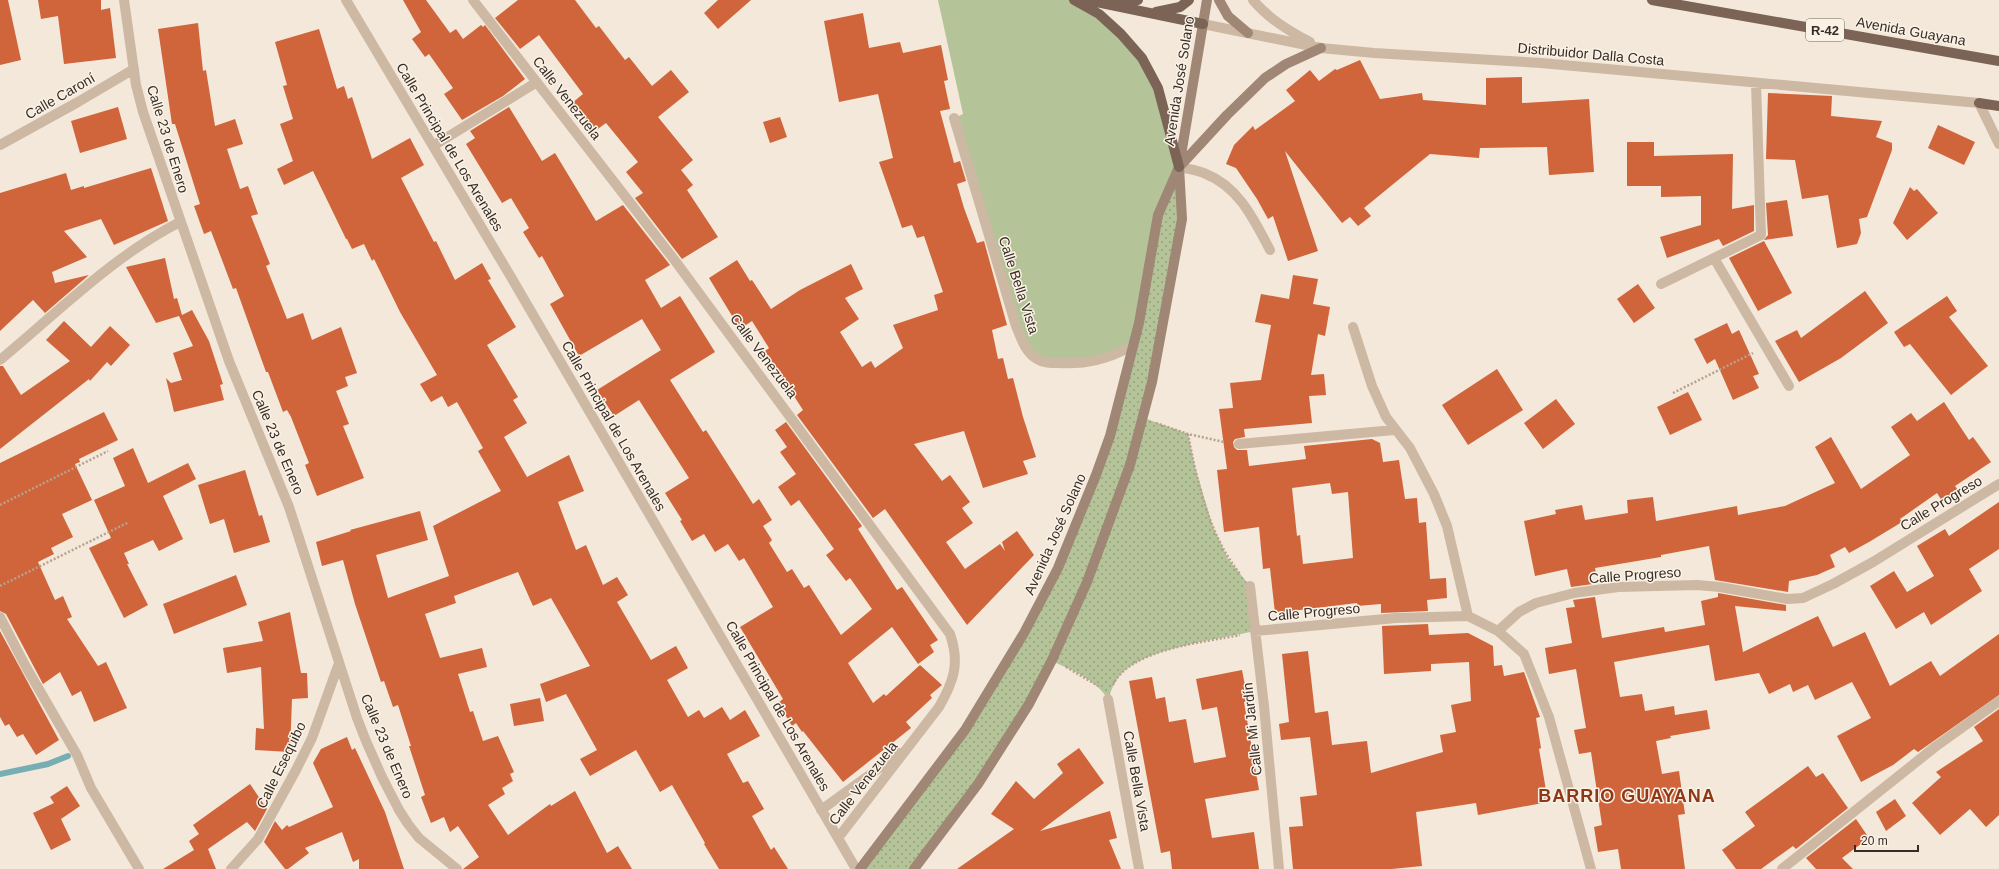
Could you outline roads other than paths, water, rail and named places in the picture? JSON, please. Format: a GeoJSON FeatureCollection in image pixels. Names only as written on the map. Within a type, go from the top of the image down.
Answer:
{"type":"FeatureCollection","features":[{"type":"Feature","properties":{"kind":"main road"},"geometry":{"type":"LineString","coordinates":[[1074,0],[1099,14],[1121,34],[1142,58],[1158,88],[1179,167]]}},
{"type":"Feature","properties":{"kind":"main road"},"geometry":{"type":"LineString","coordinates":[[1087,0],[1203,24]]}},
{"type":"Feature","properties":{"kind":"main road"},"geometry":{"type":"LineString","coordinates":[[1106,4],[1138,0]]}},
{"type":"Feature","properties":{"kind":"main road"},"geometry":{"type":"LineString","coordinates":[[1148,13],[1168,11],[1180,7],[1189,0]]}},
{"type":"Feature","properties":{"kind":"main road","name":"Avenida Guayana"},"geometry":{"type":"LineString","coordinates":[[1652,0],[1999,61]]}},
{"type":"Feature","properties":{"kind":"main road"},"geometry":{"type":"LineString","coordinates":[[1979,103],[1999,106]]}},
{"type":"Feature","properties":{"kind":"street","name":"Calle 23 de Enero"},"geometry":{"type":"LineString","coordinates":[[124,0],[134,69],[143,112],[228,361],[289,507],[357,718],[382,777],[399,810],[419,838],[456,869]]}},
{"type":"Feature","properties":{"kind":"street","name":"Calle Principal de Los Arenales"},"geometry":{"type":"LineString","coordinates":[[346,0],[856,869]]}},
{"type":"Feature","properties":{"kind":"street","name":"Calle Venezuela"},"geometry":{"type":"LineString","coordinates":[[473,0],[676,262],[950,634],[955,649],[956,660],[946,694],[939,707],[838,838]]}},
{"type":"Feature","properties":{"kind":"street","name":"Avenida José Solano"},"geometry":{"type":"LineString","coordinates":[[914,869],[978,784],[1010,737],[1052,660],[1106,534],[1130,466],[1144,419],[1162,333],[1182,219],[1179,167],[1207,0]]}},
{"type":"Feature","properties":{"kind":"street"},"geometry":{"type":"LineString","coordinates":[[1219,0],[1228,16],[1248,32]]}},
{"type":"Feature","properties":{"kind":"street"},"geometry":{"type":"LineString","coordinates":[[1253,0],[1262,12],[1277,23],[1321,48]]}},
{"type":"Feature","properties":{"kind":"street","name":"Distribuidor Dalla Costa"},"geometry":{"type":"LineString","coordinates":[[1203,24],[1321,48],[1374,53],[1541,63],[1979,103]]}},
{"type":"Feature","properties":{"kind":"street"},"geometry":{"type":"LineString","coordinates":[[1270,250],[1245,205],[1229,188],[1206,174],[1179,167],[1227,115],[1265,78],[1286,64],[1321,48]]}},
{"type":"Feature","properties":{"kind":"street","name":"Calle Caroní"},"geometry":{"type":"LineString","coordinates":[[0,145],[134,69]]}},
{"type":"Feature","properties":{"kind":"street"},"geometry":{"type":"LineString","coordinates":[[433,146],[537,82]]}},
{"type":"Feature","properties":{"kind":"street"},"geometry":{"type":"LineString","coordinates":[[1661,284],[1761,234],[1756,83]]}},
{"type":"Feature","properties":{"kind":"street"},"geometry":{"type":"LineString","coordinates":[[1979,103],[1999,144]]}},
{"type":"Feature","properties":{"kind":"street","name":"Calle Bella Vista"},"geometry":{"type":"LineString","coordinates":[[954,118],[1016,326],[1029,353],[1037,360],[1049,363],[1087,363],[1103,360],[1134,345]]}},
{"type":"Feature","properties":{"kind":"street","name":"Avenida José Solano"},"geometry":{"type":"LineString","coordinates":[[860,869],[965,730],[994,685],[1028,626],[1058,568],[1096,475],[1121,397],[1134,345],[1158,215],[1179,167]]}},
{"type":"Feature","properties":{"kind":"street"},"geometry":{"type":"LineString","coordinates":[[0,360],[100,276],[145,241],[180,222]]}},
{"type":"Feature","properties":{"kind":"street"},"geometry":{"type":"LineString","coordinates":[[1714,258],[1789,386]]}},
{"type":"Feature","properties":{"kind":"street"},"geometry":{"type":"LineString","coordinates":[[1353,327],[1372,386],[1386,417],[1394,430],[1410,448],[1434,494],[1447,526],[1468,616]]}},
{"type":"Feature","properties":{"kind":"street"},"geometry":{"type":"LineString","coordinates":[[1239,444],[1394,430]]}},
{"type":"Feature","properties":{"kind":"street","name":"Calle Progreso"},"geometry":{"type":"LineString","coordinates":[[1255,631],[1396,618],[1468,616],[1498,631],[1519,612],[1536,603],[1574,593],[1618,588],[1697,585],[1720,587],[1787,599],[1803,598],[1873,562],[1999,484]]}},
{"type":"Feature","properties":{"kind":"street","name":"Calle Mi Jardín"},"geometry":{"type":"LineString","coordinates":[[1250,586],[1279,869]]}},
{"type":"Feature","properties":{"kind":"street"},"geometry":{"type":"LineString","coordinates":[[0,617],[26,667],[77,755],[91,788],[139,869]]}},
{"type":"Feature","properties":{"kind":"street"},"geometry":{"type":"LineString","coordinates":[[1498,631],[1524,654],[1549,716],[1591,869]]}},
{"type":"Feature","properties":{"kind":"street","name":"Calle Esequibo"},"geometry":{"type":"LineString","coordinates":[[231,869],[258,839],[296,770],[312,738],[339,663]]}},
{"type":"Feature","properties":{"kind":"street","name":"Calle Bella Vista"},"geometry":{"type":"LineString","coordinates":[[1108,699],[1140,869]]}},
{"type":"Feature","properties":{"kind":"street"},"geometry":{"type":"LineString","coordinates":[[1782,869],[1935,747],[1999,701]]}},
{"type":"Feature","properties":{"kind":"street","name":"Calle Venezuela"},"geometry":{"type":"LineString","coordinates":[[822,810],[909,745]]}},
{"type":"Feature","properties":{"kind":"waterway"},"geometry":{"type":"LineString","coordinates":[[0,774],[48,764],[68,756]]}},
{"type":"Feature","properties":{"kind":"district","name":"BARRIO GUAYANA"},"geometry":{"type":"Point","coordinates":[1627,796]}}]}
